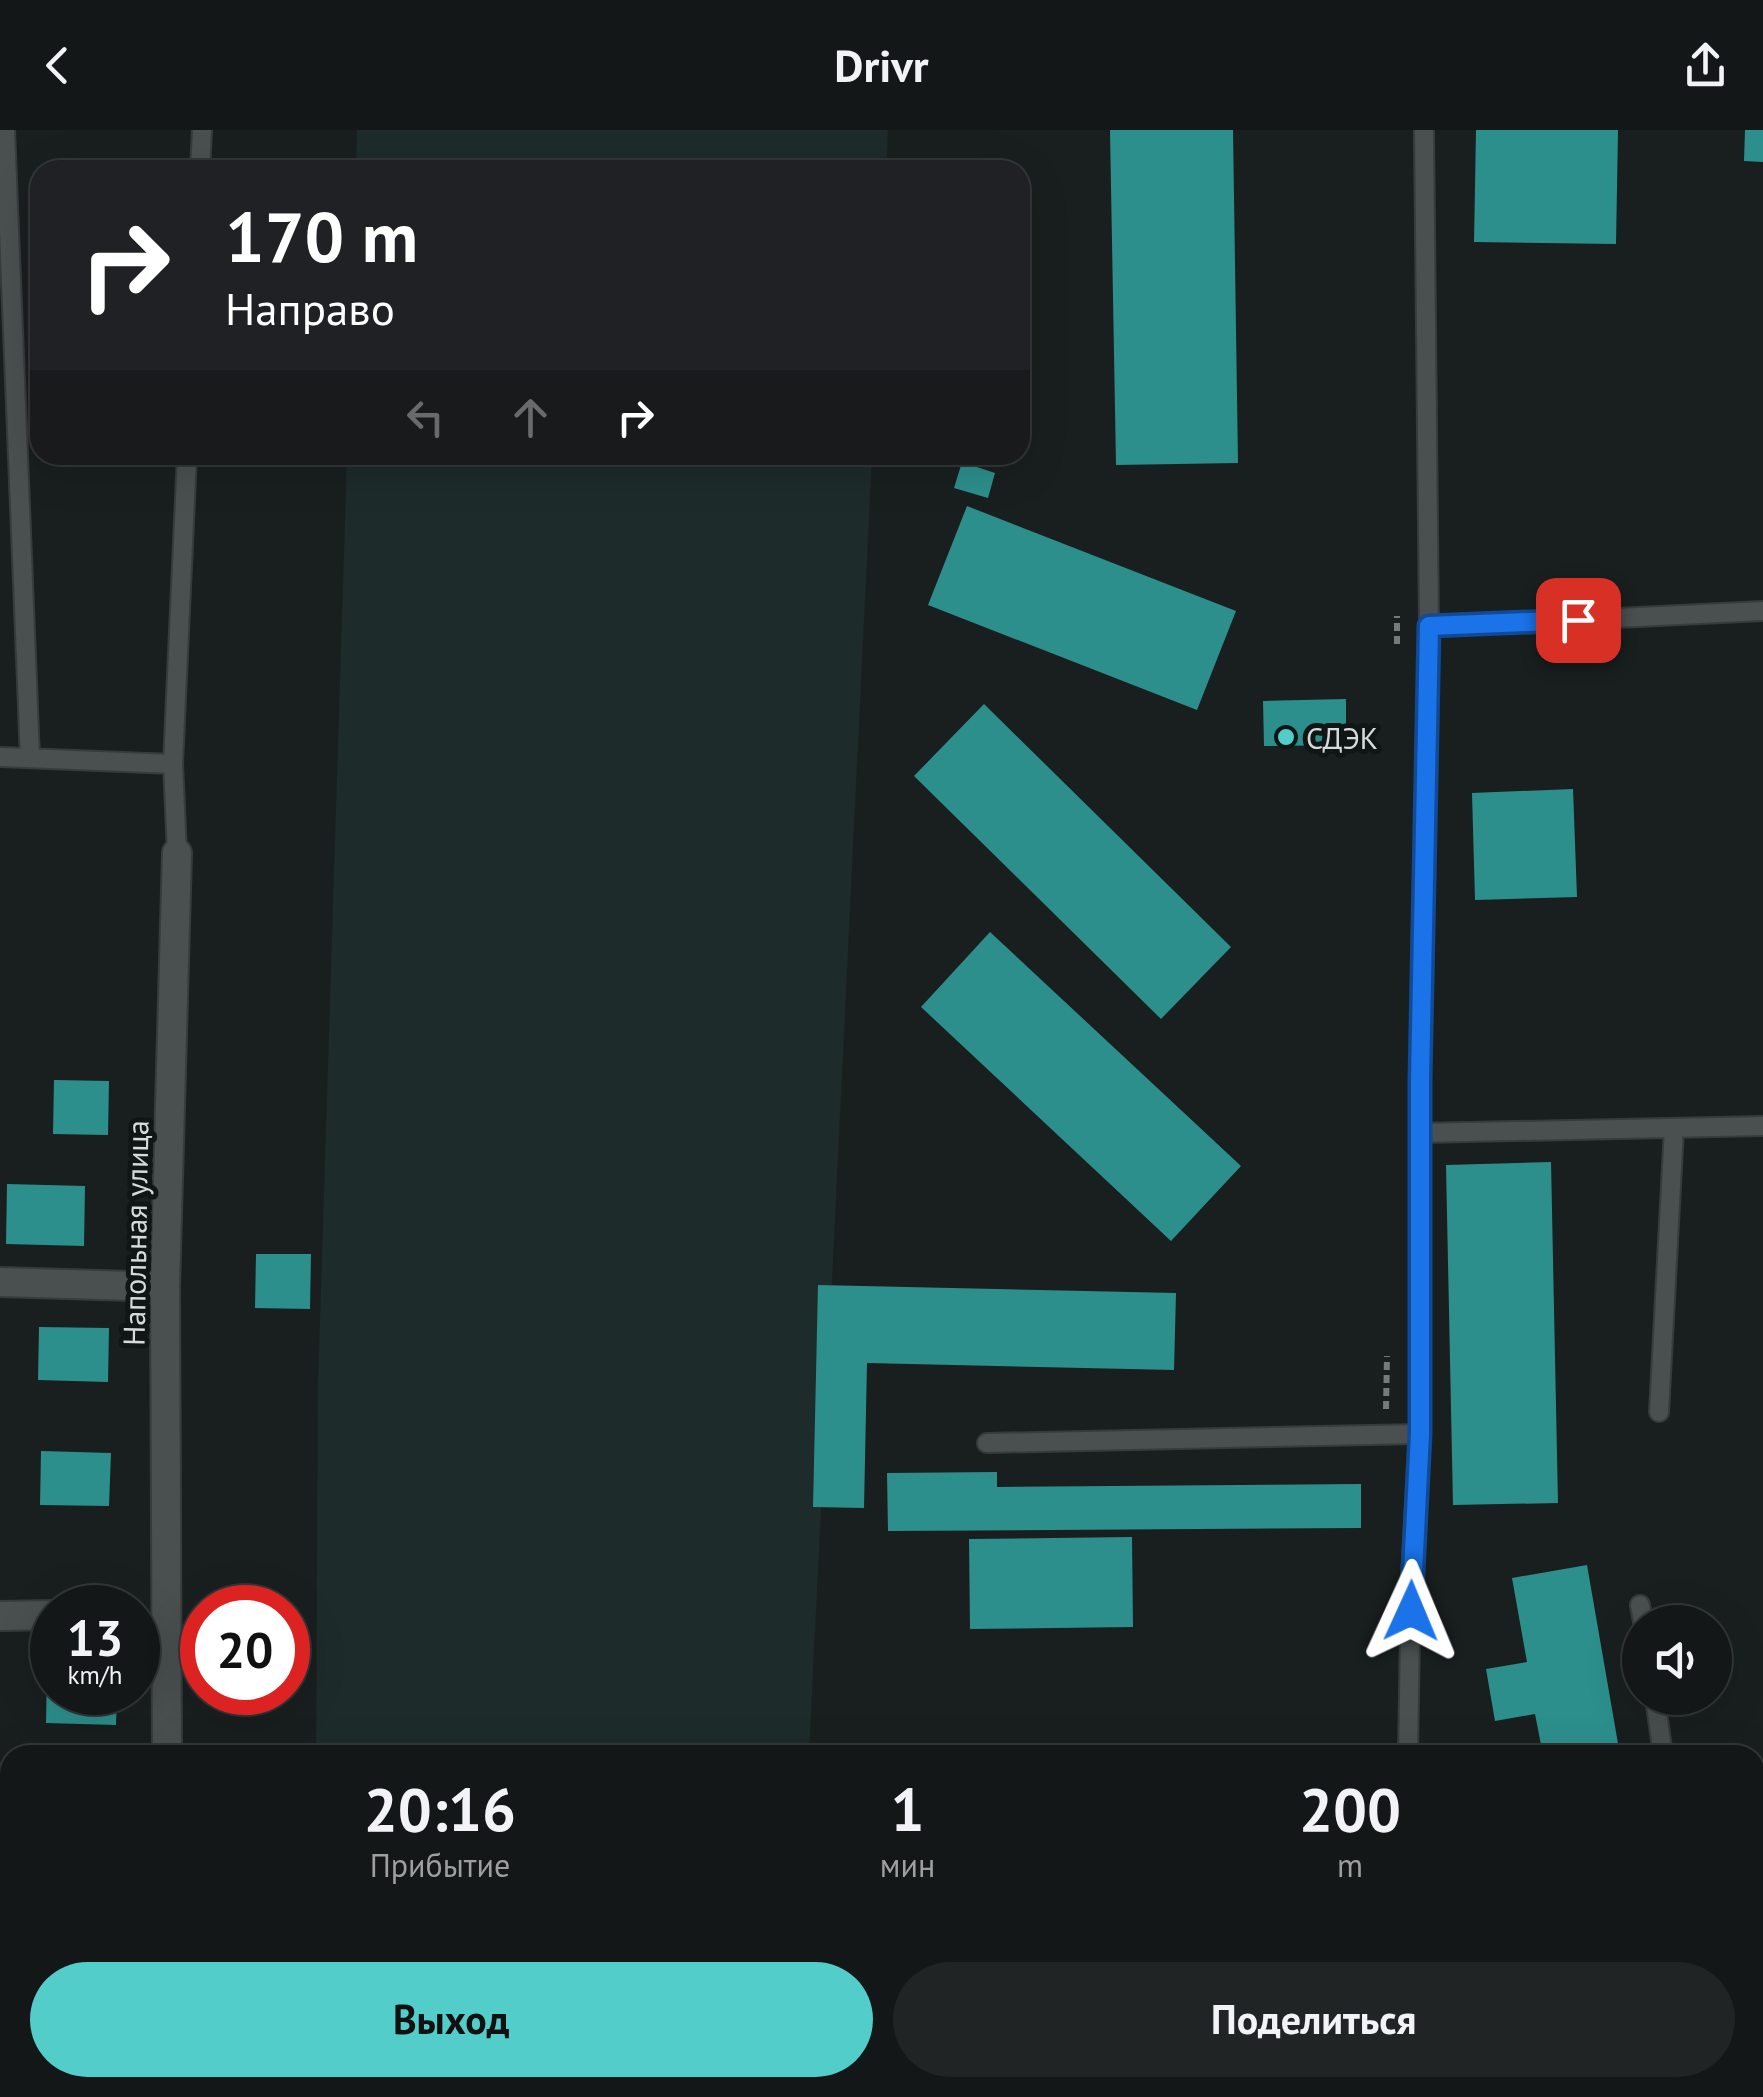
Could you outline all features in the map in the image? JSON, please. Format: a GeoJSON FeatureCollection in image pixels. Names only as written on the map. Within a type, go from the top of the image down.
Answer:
{"type":"FeatureCollection","features":[{"type":"Feature","properties":{"kind":"street","name":"Напольная улица"},"geometry":{"type":"LineString","coordinates":[[167,1745],[166,1286],[177,853]]}},
{"type":"Feature","properties":{"kind":"street"},"geometry":{"type":"LineString","coordinates":[[0,1282],[166,1286]]}},
{"type":"Feature","properties":{"kind":"street"},"geometry":{"type":"LineString","coordinates":[[160,1614],[166,1614]]}},
{"type":"Feature","properties":{"kind":"street"},"geometry":{"type":"LineString","coordinates":[[0,1616],[30,1615]]}},
{"type":"Feature","properties":{"kind":"lane"},"geometry":{"type":"LineString","coordinates":[[5,130],[30,758]]}},
{"type":"Feature","properties":{"kind":"lane"},"geometry":{"type":"LineString","coordinates":[[200,160],[202,130]]}},
{"type":"Feature","properties":{"kind":"lane"},"geometry":{"type":"LineString","coordinates":[[1408,1745],[1411,1576],[1420,1434],[1420,1133],[1429,626],[1424,130]]}},
{"type":"Feature","properties":{"kind":"lane"},"geometry":{"type":"LineString","coordinates":[[177,853],[173,764],[187,465]]}},
{"type":"Feature","properties":{"kind":"lane"},"geometry":{"type":"LineString","coordinates":[[1429,626],[1763,611]]}},
{"type":"Feature","properties":{"kind":"lane"},"geometry":{"type":"LineString","coordinates":[[0,756],[173,764]]}},
{"type":"Feature","properties":{"kind":"lane"},"geometry":{"type":"LineString","coordinates":[[1420,1133],[1763,1126]]}},
{"type":"Feature","properties":{"kind":"lane"},"geometry":{"type":"LineString","coordinates":[[1659,1412],[1674,1128]]}},
{"type":"Feature","properties":{"kind":"lane"},"geometry":{"type":"LineString","coordinates":[[987,1443],[1420,1434]]}},
{"type":"Feature","properties":{"kind":"lane"},"geometry":{"type":"LineString","coordinates":[[1657,1715],[1661,1745]]}},
{"type":"Feature","properties":{"kind":"shaded area"},"geometry":{"type":"Polygon","coordinates":[[[357,130],[888,130],[886,160],[356,160],[357,130]]]}},
{"type":"Feature","properties":{"kind":"shaded area"},"geometry":{"type":"Polygon","coordinates":[[[347,465],[872,465],[809,1745],[316,1745],[318,1383],[347,465]]]}},
{"type":"Feature","properties":{"kind":"building"},"geometry":{"type":"Polygon","coordinates":[[[1110,130],[1233,130],[1238,463],[1116,465],[1110,130]]]}},
{"type":"Feature","properties":{"kind":"building"},"geometry":{"type":"Polygon","coordinates":[[[1476,130],[1618,130],[1616,244],[1474,242],[1476,130]]]}},
{"type":"Feature","properties":{"kind":"building"},"geometry":{"type":"Polygon","coordinates":[[[1745,130],[1763,130],[1763,162],[1744,161],[1745,130]]]}},
{"type":"Feature","properties":{"kind":"building"},"geometry":{"type":"Polygon","coordinates":[[[961,465],[995,473],[988,498],[954,488],[961,465]]]}},
{"type":"Feature","properties":{"kind":"building"},"geometry":{"type":"Polygon","coordinates":[[[967,506],[1236,611],[1197,710],[928,605],[967,506]]]}},
{"type":"Feature","properties":{"kind":"building"},"geometry":{"type":"Polygon","coordinates":[[[1346,699],[1346,745],[1264,746],[1263,701],[1346,699]]]}},
{"type":"Feature","properties":{"kind":"building"},"geometry":{"type":"Polygon","coordinates":[[[984,704],[1231,947],[1161,1019],[914,776],[984,704]]]}},
{"type":"Feature","properties":{"kind":"building"},"geometry":{"type":"Polygon","coordinates":[[[1573,789],[1577,897],[1475,900],[1472,793],[1573,789]]]}},
{"type":"Feature","properties":{"kind":"building"},"geometry":{"type":"Polygon","coordinates":[[[990,932],[1241,1166],[1171,1241],[921,1007],[990,932]]]}},
{"type":"Feature","properties":{"kind":"building"},"geometry":{"type":"Polygon","coordinates":[[[54,1080],[109,1081],[108,1135],[53,1134],[54,1080]]]}},
{"type":"Feature","properties":{"kind":"building"},"geometry":{"type":"Polygon","coordinates":[[[1551,1162],[1558,1503],[1453,1505],[1446,1165],[1551,1162]]]}},
{"type":"Feature","properties":{"kind":"building"},"geometry":{"type":"Polygon","coordinates":[[[7,1184],[85,1186],[84,1246],[6,1244],[7,1184]]]}},
{"type":"Feature","properties":{"kind":"building"},"geometry":{"type":"Polygon","coordinates":[[[256,1254],[311,1254],[310,1309],[255,1308],[256,1254]]]}},
{"type":"Feature","properties":{"kind":"building"},"geometry":{"type":"Polygon","coordinates":[[[818,1285],[1176,1293],[1174,1370],[867,1363],[864,1508],[813,1507],[818,1285]]]}},
{"type":"Feature","properties":{"kind":"building"},"geometry":{"type":"Polygon","coordinates":[[[39,1327],[109,1328],[108,1382],[38,1380],[39,1327]]]}},
{"type":"Feature","properties":{"kind":"building"},"geometry":{"type":"Polygon","coordinates":[[[41,1451],[111,1453],[109,1506],[40,1505],[41,1451]]]}},
{"type":"Feature","properties":{"kind":"building"},"geometry":{"type":"Polygon","coordinates":[[[997,1472],[997,1487],[1361,1484],[1361,1528],[888,1531],[887,1473],[997,1472]]]}},
{"type":"Feature","properties":{"kind":"building"},"geometry":{"type":"Polygon","coordinates":[[[1132,1537],[1133,1627],[970,1629],[969,1539],[1132,1537]]]}},
{"type":"Feature","properties":{"kind":"building"},"geometry":{"type":"Polygon","coordinates":[[[1587,1565],[1618,1745],[1541,1745],[1535,1714],[1495,1721],[1486,1669],[1527,1662],[1512,1578],[1587,1565]]]}},
{"type":"Feature","properties":{"kind":"building"},"geometry":{"type":"Polygon","coordinates":[[[46,1715],[116,1715],[116,1725],[46,1723],[46,1715]]]}},
{"type":"Feature","properties":{"kind":"place","name":"СДЭК"},"geometry":{"type":"Point","coordinates":[1286,737]}},
{"type":"Feature","properties":{"kind":"route"},"geometry":{"type":"LineString","coordinates":[[1411,1611],[1420,1434],[1420,1080],[1429,626],[1578,620]]}}]}
